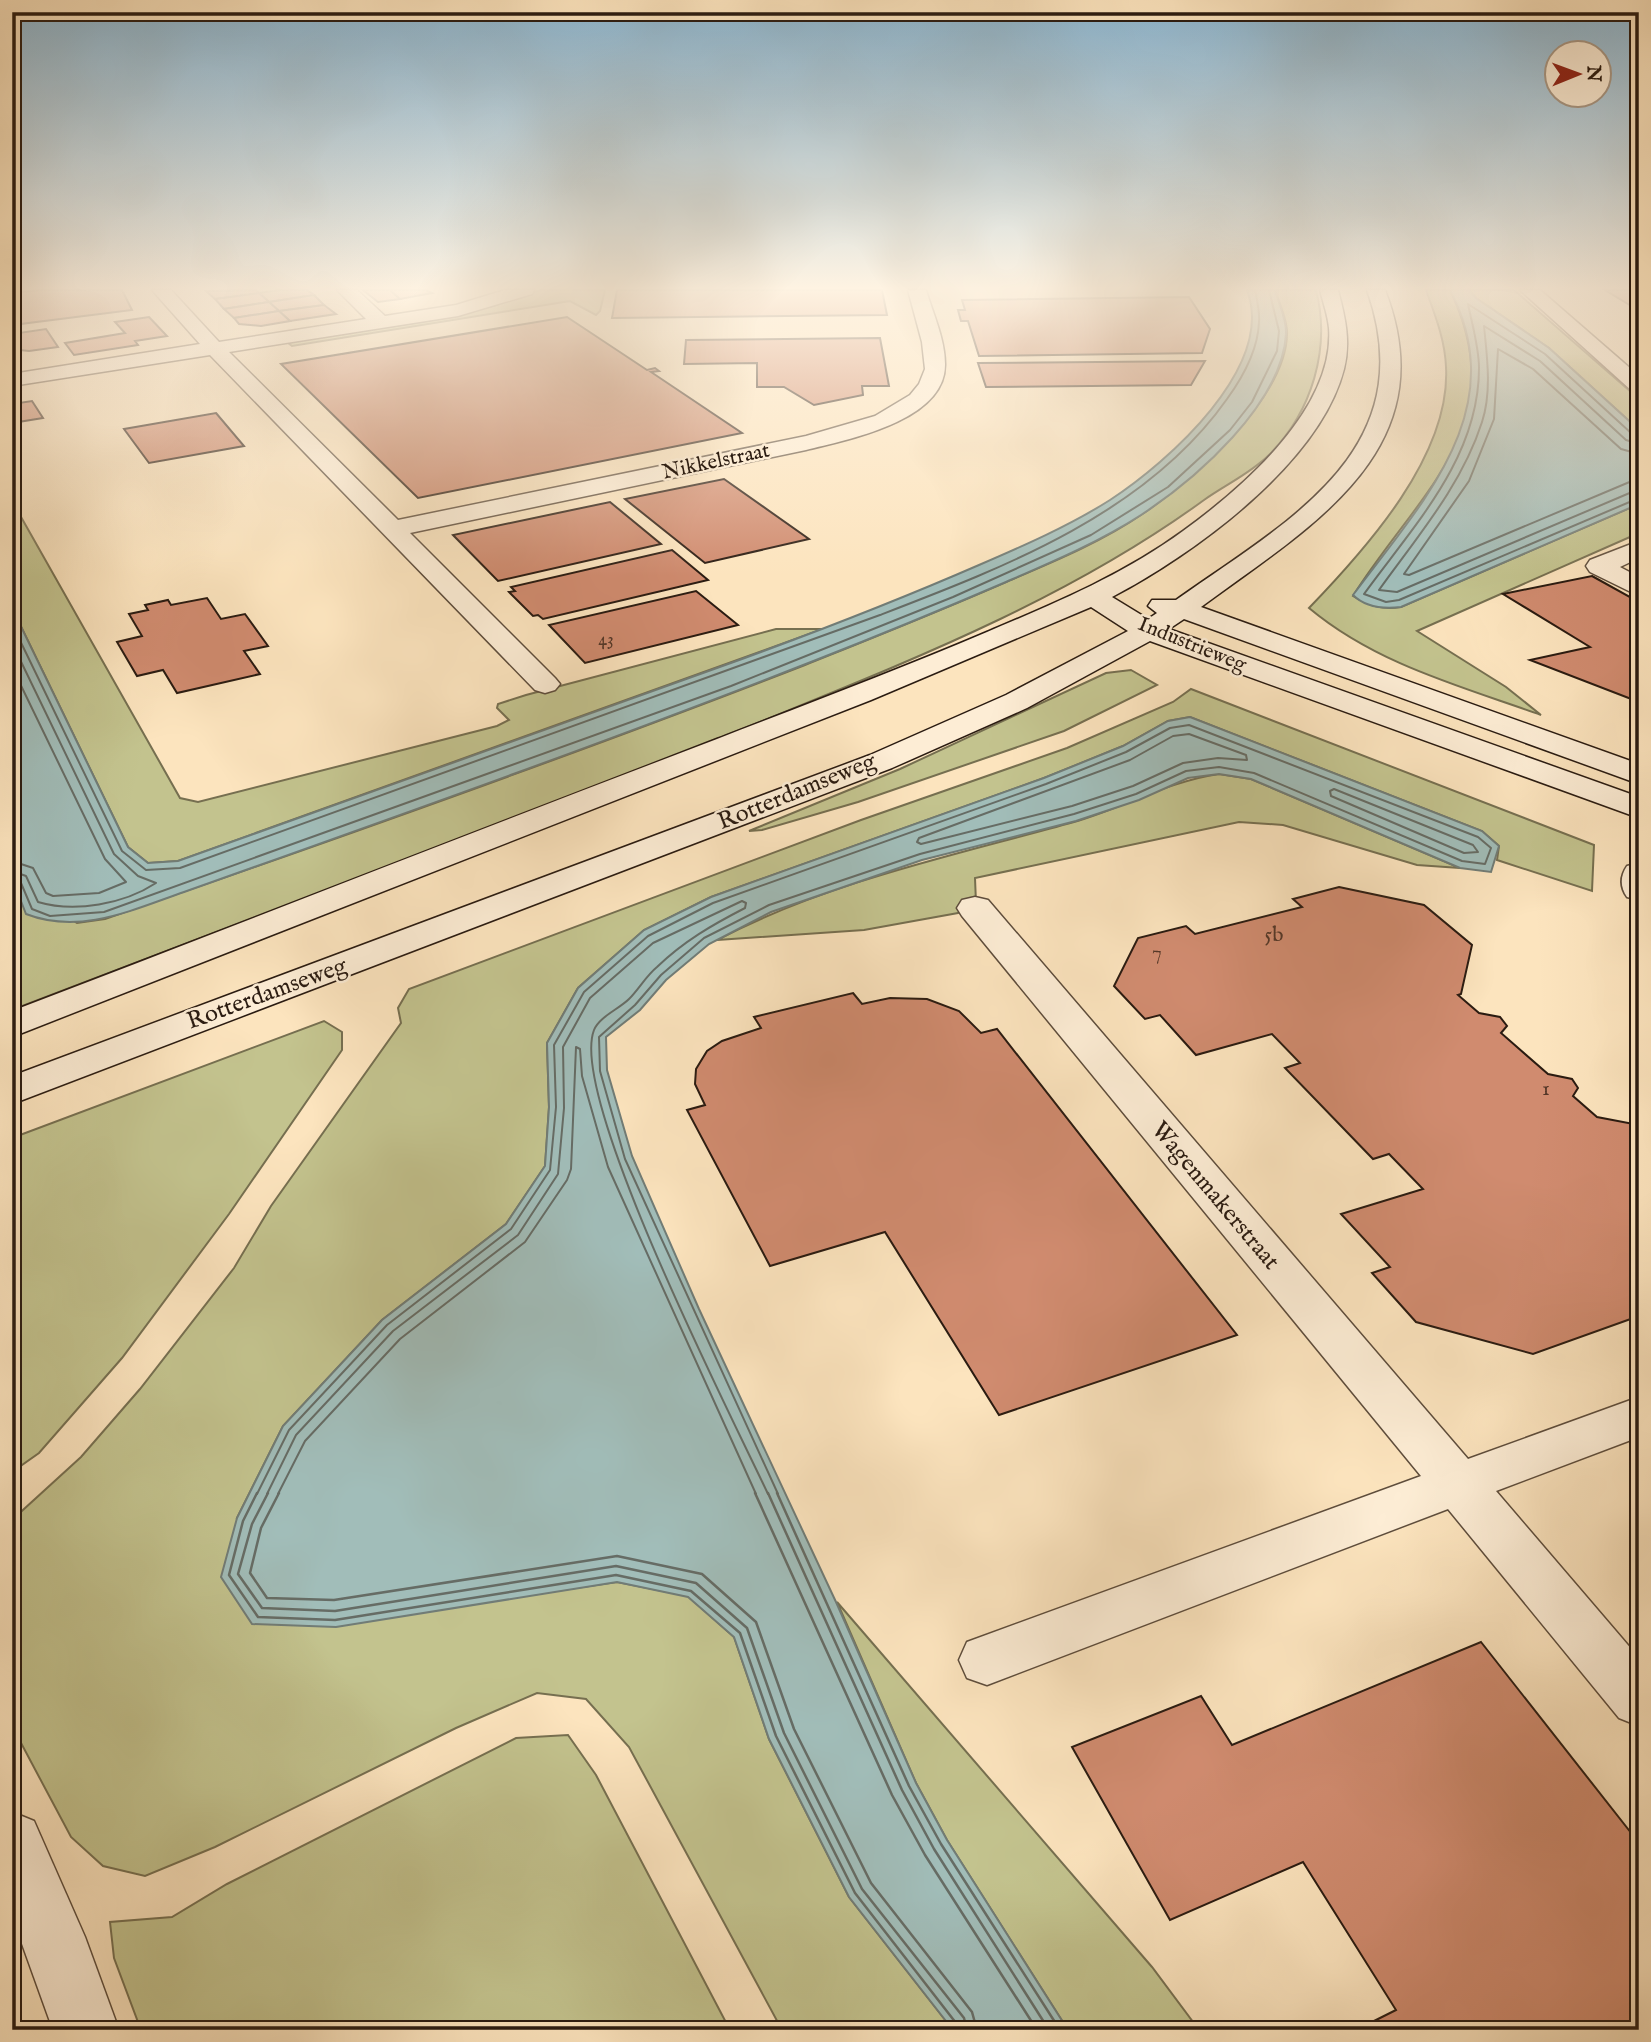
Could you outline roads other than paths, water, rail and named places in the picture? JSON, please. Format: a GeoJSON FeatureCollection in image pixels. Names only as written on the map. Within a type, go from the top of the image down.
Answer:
{"type":"FeatureCollection","features":[{"type":"Feature","properties":{"kind":"street"},"geometry":{"type":"LineString","coordinates":[[251,385],[545,684]]}},
{"type":"Feature","properties":{"kind":"street","name":"Nikkelstraat"},"geometry":{"type":"LineString","coordinates":[[392,529],[806,443],[861,429],[899,413],[930,385]]}},
{"type":"Feature","properties":{"kind":"street"},"geometry":{"type":"LineString","coordinates":[[12,1025],[932,666],[1094,597],[1192,536],[1266,475],[1304,429],[1327,385]]}},
{"type":"Feature","properties":{"kind":"street","name":"Rotterdamseweg"},"geometry":{"type":"LineString","coordinates":[[12,1091],[713,826],[939,735],[1076,670],[1148,631],[1293,529],[1337,487],[1371,440],[1390,397],[1391,385]]}},
{"type":"Feature","properties":{"kind":"street"},"geometry":{"type":"LineString","coordinates":[[1639,550],[1600,566],[1639,588]]}},
{"type":"Feature","properties":{"kind":"street","name":"Industrieweg"},"geometry":{"type":"LineString","coordinates":[[1094,597],[1179,608],[1639,775]]}},
{"type":"Feature","properties":{"kind":"street","name":"Industrieweg"},"geometry":{"type":"LineString","coordinates":[[1094,597],[1148,631],[1639,808]]}},
{"type":"Feature","properties":{"kind":"street"},"geometry":{"type":"LineString","coordinates":[[1639,873],[1639,890]]}},
{"type":"Feature","properties":{"kind":"street","name":"Wagenmakerstraat"},"geometry":{"type":"LineString","coordinates":[[975,908],[1639,1700]]}},
{"type":"Feature","properties":{"kind":"street"},"geometry":{"type":"LineString","coordinates":[[987,1660],[1639,1416]]}},
{"type":"Feature","properties":{"kind":"street"},"geometry":{"type":"LineString","coordinates":[[12,1842],[53,1937],[86,2030]]}},
{"type":"Feature","properties":{"kind":"water"},"geometry":{"type":"Polygon","coordinates":[[[1228,385],[1270,385],[1253,413],[1233,437],[1163,500],[1125,525],[1041,567],[840,651],[737,690],[501,779],[145,906],[86,921],[46,920],[26,914],[12,878],[12,608],[128,847],[148,863],[178,861],[801,637],[950,578],[1029,543],[1110,500],[1160,462],[1211,410],[1228,385]]]}},
{"type":"Feature","properties":{"kind":"water"},"geometry":{"type":"Polygon","coordinates":[[[1470,385],[1590,385],[1639,430],[1639,504],[1401,607],[1376,607],[1364,603],[1353,595],[1430,490],[1451,453],[1465,415],[1470,385]]]}},
{"type":"Feature","properties":{"kind":"water"},"geometry":{"type":"Polygon","coordinates":[[[1190,717],[1482,831],[1499,846],[1491,872],[1460,868],[1251,779],[1219,774],[1188,778],[1139,800],[1076,821],[922,860],[771,912],[709,944],[666,980],[640,1010],[606,1037],[607,1070],[632,1156],[916,1783],[947,1840],[1068,2030],[953,2030],[849,1897],[769,1739],[734,1637],[688,1597],[617,1582],[336,1627],[252,1624],[221,1577],[237,1518],[283,1426],[382,1320],[506,1224],[545,1166],[549,1107],[547,1043],[578,988],[644,930],[711,897],[1044,778],[1123,746],[1168,721],[1190,717]]]}}]}
